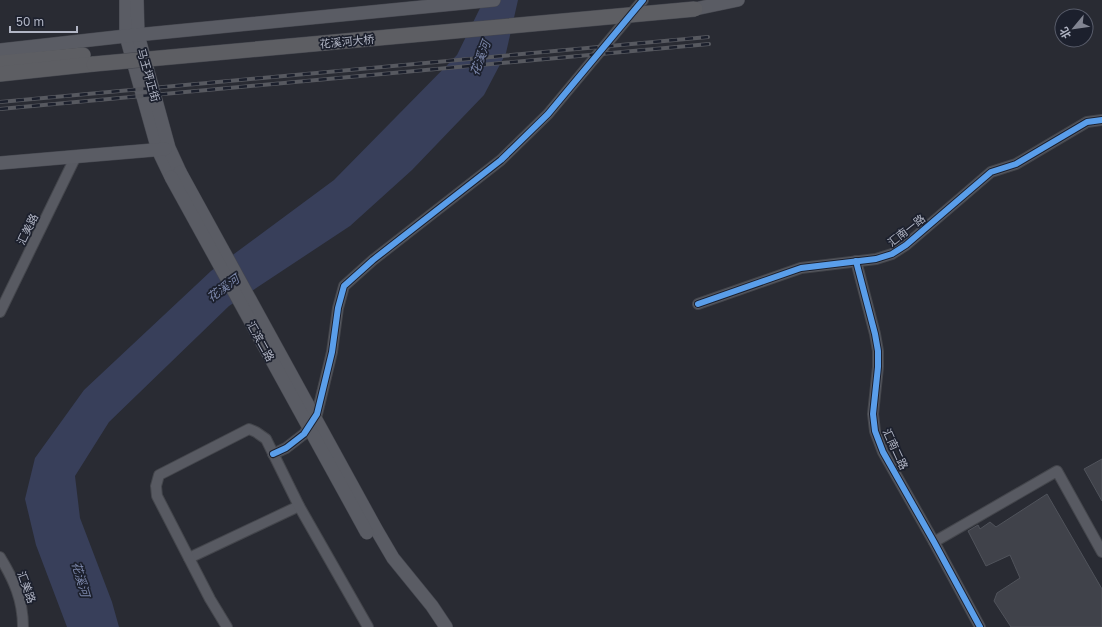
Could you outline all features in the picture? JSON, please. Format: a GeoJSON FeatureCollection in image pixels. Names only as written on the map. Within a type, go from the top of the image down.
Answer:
{"type":"FeatureCollection","features":[{"type":"Feature","properties":{"kind":"highway","name":"花溪河大桥"},"geometry":{"type":"LineString","coordinates":[[0,74],[94,59],[693,4]]}},
{"type":"Feature","properties":{"kind":"highway"},"geometry":{"type":"LineString","coordinates":[[0,63],[94,59]]}},
{"type":"Feature","properties":{"kind":"main road","name":"马王坪正街"},"geometry":{"type":"LineString","coordinates":[[126,0],[132,36],[164,149]]}},
{"type":"Feature","properties":{"kind":"main road","name":"马王坪正街"},"geometry":{"type":"LineString","coordinates":[[132,36],[137,0]]}},
{"type":"Feature","properties":{"kind":"main road"},"geometry":{"type":"LineString","coordinates":[[0,50],[195,29],[494,0]]}},
{"type":"Feature","properties":{"kind":"main road"},"geometry":{"type":"LineString","coordinates":[[693,4],[738,0]]}},
{"type":"Feature","properties":{"kind":"main road"},"geometry":{"type":"LineString","coordinates":[[0,163],[164,149]]}},
{"type":"Feature","properties":{"kind":"main road","name":"汇滨二路"},"geometry":{"type":"LineString","coordinates":[[164,149],[176,174],[372,531],[432,606],[442,627]]}},
{"type":"Feature","properties":{"kind":"street"},"geometry":{"type":"LineString","coordinates":[[273,454],[286,448],[304,434],[317,414],[332,352],[338,308],[344,286],[373,260],[506,155],[548,114],[643,0]]}},
{"type":"Feature","properties":{"kind":"street","name":"汇南一路"},"geometry":{"type":"LineString","coordinates":[[698,304],[801,268],[876,259],[892,254],[906,245],[991,172],[1016,164],[1088,122],[1102,120]]}},
{"type":"Feature","properties":{"kind":"street","name":"汇美路"},"geometry":{"type":"LineString","coordinates":[[0,312],[76,156]]}},
{"type":"Feature","properties":{"kind":"street","name":"汇南二路"},"geometry":{"type":"LineString","coordinates":[[856,262],[875,334],[878,352],[878,367],[873,414],[876,431],[883,452],[980,627]]}},
{"type":"Feature","properties":{"kind":"street"},"geometry":{"type":"LineString","coordinates":[[227,627],[210,600],[157,496],[156,486],[159,475],[249,428],[266,440],[299,506],[368,627]]}},
{"type":"Feature","properties":{"kind":"street"},"geometry":{"type":"LineString","coordinates":[[934,542],[1057,471],[1102,552]]}},
{"type":"Feature","properties":{"kind":"street"},"geometry":{"type":"LineString","coordinates":[[189,558],[299,506]]}},
{"type":"Feature","properties":{"kind":"street","name":"汇美路"},"geometry":{"type":"LineString","coordinates":[[0,557],[17,590],[23,611],[23,627]]}},
{"type":"Feature","properties":{"kind":"water","name":"花溪河"},"geometry":{"type":"Polygon","coordinates":[[[484,0],[518,0],[506,53],[484,95],[412,170],[350,226],[229,306],[109,422],[75,476],[80,518],[112,602],[119,627],[67,627],[36,545],[25,499],[35,458],[84,390],[211,271],[334,180],[457,55],[484,0]]]}},
{"type":"Feature","properties":{"kind":"building"},"geometry":{"type":"Polygon","coordinates":[[[1102,459],[1102,501],[1084,469],[1102,459]]]}},
{"type":"Feature","properties":{"kind":"building"},"geometry":{"type":"Polygon","coordinates":[[[1047,494],[1102,589],[1102,627],[1011,627],[994,601],[997,593],[1020,578],[1010,555],[986,566],[968,531],[978,525],[980,529],[990,522],[996,527],[1047,494]]]}},
{"type":"Feature","properties":{"kind":"railway"},"geometry":{"type":"LineString","coordinates":[[0,102],[708,37]]}},
{"type":"Feature","properties":{"kind":"railway"},"geometry":{"type":"LineString","coordinates":[[0,109],[709,44]]}},
{"type":"Feature","properties":{"kind":"cycle path"},"geometry":{"type":"LineString","coordinates":[[273,454],[286,448],[304,434],[317,414],[332,352],[338,308],[344,286],[373,260],[501,160],[548,114],[643,0]]}},
{"type":"Feature","properties":{"kind":"cycle path"},"geometry":{"type":"LineString","coordinates":[[698,304],[801,268],[876,259],[892,254],[906,245],[991,172],[1016,164],[1087,122],[1102,120]]}},
{"type":"Feature","properties":{"kind":"cycle path"},"geometry":{"type":"LineString","coordinates":[[856,261],[878,351],[878,367],[873,414],[875,431],[883,452],[980,627]]}}]}
